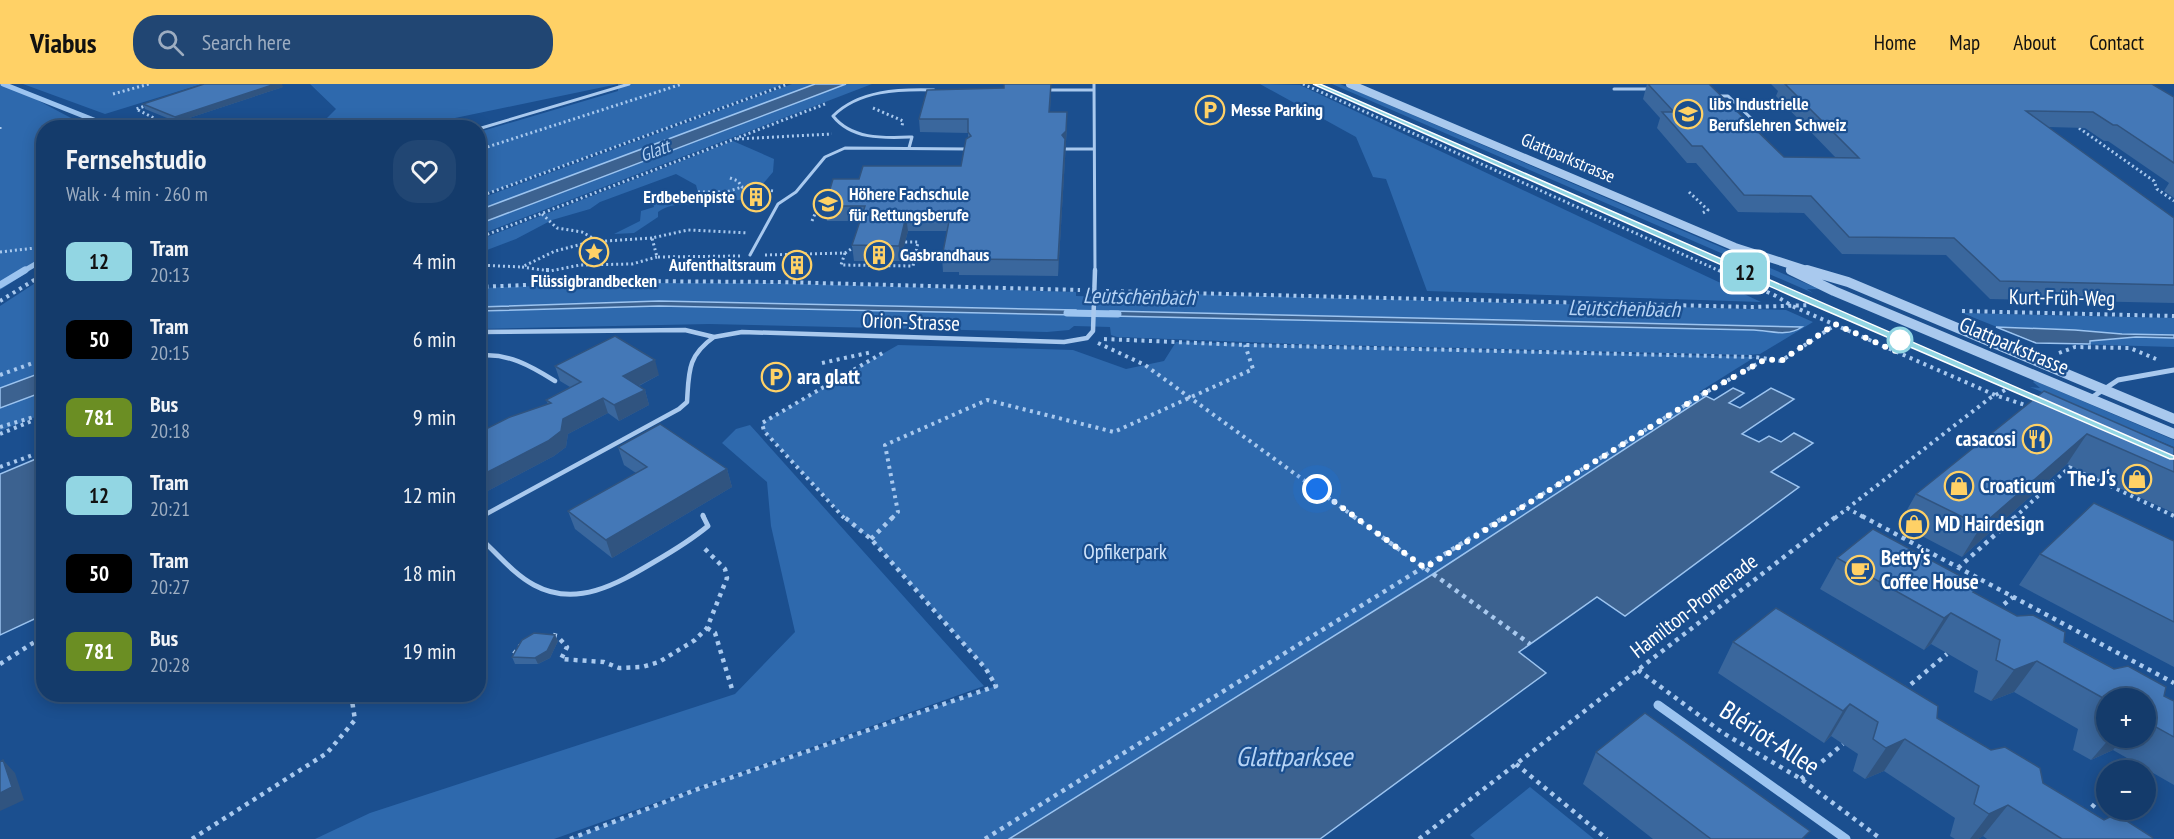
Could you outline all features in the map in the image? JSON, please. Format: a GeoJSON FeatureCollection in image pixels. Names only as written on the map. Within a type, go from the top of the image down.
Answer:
{"type":"FeatureCollection","features":[{"type":"Feature","properties":{"kind":"street","name":"Glattparkstrasse"},"geometry":{"type":"LineString","coordinates":[[1350,84],[1774,261],[1834,291],[2174,434]]}},
{"type":"Feature","properties":{"kind":"street","name":"Glattparkstrasse"},"geometry":{"type":"LineString","coordinates":[[1774,261],[1848,282],[2174,419]]}},
{"type":"Feature","properties":{"kind":"street"},"geometry":{"type":"LineString","coordinates":[[2091,399],[2101,389],[2118,380],[2174,370]]}},
{"type":"Feature","properties":{"kind":"lane"},"geometry":{"type":"LineString","coordinates":[[486,127],[628,84]]}},
{"type":"Feature","properties":{"kind":"lane"},"geometry":{"type":"LineString","coordinates":[[1087,338],[1093,331],[1096,257],[1094,84]]}},
{"type":"Feature","properties":{"kind":"lane"},"geometry":{"type":"LineString","coordinates":[[909,148],[912,137],[853,132],[837,123],[833,116],[838,109],[853,101],[872,96],[914,89],[938,90]]}},
{"type":"Feature","properties":{"kind":"lane"},"geometry":{"type":"LineString","coordinates":[[1614,89],[1659,90]]}},
{"type":"Feature","properties":{"kind":"lane"},"geometry":{"type":"LineString","coordinates":[[1039,90],[1094,90]]}},
{"type":"Feature","properties":{"kind":"lane"},"geometry":{"type":"LineString","coordinates":[[1719,104],[1711,96],[1728,96],[1755,122]]}},
{"type":"Feature","properties":{"kind":"lane"},"geometry":{"type":"LineString","coordinates":[[750,255],[778,204],[796,192],[825,157],[845,148],[968,149]]}},
{"type":"Feature","properties":{"kind":"lane"},"geometry":{"type":"LineString","coordinates":[[1066,149],[1094,149]]}},
{"type":"Feature","properties":{"kind":"lane","name":"Orion-Strasse"},"geometry":{"type":"LineString","coordinates":[[486,332],[685,330],[714,337],[742,332],[1064,342],[1087,338]]}},
{"type":"Feature","properties":{"kind":"lane"},"geometry":{"type":"LineString","coordinates":[[486,514],[679,410],[687,402],[690,361],[699,346],[714,337]]}},
{"type":"Feature","properties":{"kind":"lane"},"geometry":{"type":"LineString","coordinates":[[486,354],[491,352],[533,367],[555,381]]}},
{"type":"Feature","properties":{"kind":"lane"},"geometry":{"type":"LineString","coordinates":[[486,543],[533,585],[553,593],[582,595],[608,589],[693,539],[708,526],[703,515]]}},
{"type":"Feature","properties":{"kind":"path"},"geometry":{"type":"LineString","coordinates":[[113,94],[148,84]]}},
{"type":"Feature","properties":{"kind":"path"},"geometry":{"type":"LineString","coordinates":[[486,147],[682,84]]}},
{"type":"Feature","properties":{"kind":"path"},"geometry":{"type":"LineString","coordinates":[[486,195],[788,84]]}},
{"type":"Feature","properties":{"kind":"path"},"geometry":{"type":"LineString","coordinates":[[1303,84],[1702,262],[1776,296],[1792,306],[1995,395],[2036,409]]}},
{"type":"Feature","properties":{"kind":"path"},"geometry":{"type":"LineString","coordinates":[[872,96],[870,103],[872,107],[894,115],[903,121],[902,125]]}},
{"type":"Feature","properties":{"kind":"path"},"geometry":{"type":"LineString","coordinates":[[158,102],[136,109],[158,120]]}},
{"type":"Feature","properties":{"kind":"path"},"geometry":{"type":"LineString","coordinates":[[486,235],[828,102]]}},
{"type":"Feature","properties":{"kind":"path"},"geometry":{"type":"LineString","coordinates":[[0,127],[0,132]]}},
{"type":"Feature","properties":{"kind":"path"},"geometry":{"type":"LineString","coordinates":[[2079,128],[2154,181],[2157,189],[2174,201]]}},
{"type":"Feature","properties":{"kind":"path"},"geometry":{"type":"LineString","coordinates":[[734,139],[853,132]]}},
{"type":"Feature","properties":{"kind":"path"},"geometry":{"type":"LineString","coordinates":[[730,178],[738,181],[742,187]]}},
{"type":"Feature","properties":{"kind":"path"},"geometry":{"type":"LineString","coordinates":[[698,192],[726,192],[742,187],[796,192]]}},
{"type":"Feature","properties":{"kind":"path"},"geometry":{"type":"LineString","coordinates":[[1689,192],[1708,210],[1701,214]]}},
{"type":"Feature","properties":{"kind":"path"},"geometry":{"type":"LineString","coordinates":[[812,221],[822,198]]}},
{"type":"Feature","properties":{"kind":"path"},"geometry":{"type":"LineString","coordinates":[[817,210],[840,209]]}},
{"type":"Feature","properties":{"kind":"path"},"geometry":{"type":"LineString","coordinates":[[541,213],[557,228],[582,232],[600,242]]}},
{"type":"Feature","properties":{"kind":"path"},"geometry":{"type":"LineString","coordinates":[[522,267],[555,251],[600,242],[652,238],[673,230],[699,229],[760,234]]}},
{"type":"Feature","properties":{"kind":"path"},"geometry":{"type":"LineString","coordinates":[[652,238],[657,257]]}},
{"type":"Feature","properties":{"kind":"path"},"geometry":{"type":"LineString","coordinates":[[862,244],[851,247],[845,253],[841,265],[913,266],[918,242],[895,242]]}},
{"type":"Feature","properties":{"kind":"path"},"geometry":{"type":"LineString","coordinates":[[0,252],[36,247]]}},
{"type":"Feature","properties":{"kind":"path"},"geometry":{"type":"LineString","coordinates":[[486,265],[550,271],[580,265],[632,264],[657,257],[723,258],[750,255],[845,253]]}},
{"type":"Feature","properties":{"kind":"path"},"geometry":{"type":"LineString","coordinates":[[0,301],[36,279]]}},
{"type":"Feature","properties":{"kind":"path"},"geometry":{"type":"LineString","coordinates":[[486,287],[629,281],[859,284],[1093,293],[1810,305]]}},
{"type":"Feature","properties":{"kind":"path","name":"Kurt-Früh-Weg"},"geometry":{"type":"LineString","coordinates":[[1961,311],[2174,316]]}},
{"type":"Feature","properties":{"kind":"path"},"geometry":{"type":"LineString","coordinates":[[2122,314],[2128,320]]}},
{"type":"Feature","properties":{"kind":"path"},"geometry":{"type":"LineString","coordinates":[[1087,338],[1781,361],[1835,324]]}},
{"type":"Feature","properties":{"kind":"path"},"geometry":{"type":"LineString","coordinates":[[1087,338],[1145,365],[1530,644]]}},
{"type":"Feature","properties":{"kind":"path"},"geometry":{"type":"LineString","coordinates":[[871,539],[898,512],[885,445],[987,400],[1114,432],[1254,369],[1245,345]]}},
{"type":"Feature","properties":{"kind":"path"},"geometry":{"type":"LineString","coordinates":[[570,839],[698,789],[996,686],[986,669],[871,539],[850,524],[764,431],[762,423],[896,346]]}},
{"type":"Feature","properties":{"kind":"path"},"geometry":{"type":"LineString","coordinates":[[2056,354],[2074,346],[2130,348]]}},
{"type":"Feature","properties":{"kind":"path"},"geometry":{"type":"LineString","coordinates":[[822,363],[885,348]]}},
{"type":"Feature","properties":{"kind":"path"},"geometry":{"type":"LineString","coordinates":[[985,839],[1703,394],[1766,359]]}},
{"type":"Feature","properties":{"kind":"path"},"geometry":{"type":"LineString","coordinates":[[0,375],[36,361]]}},
{"type":"Feature","properties":{"kind":"path","name":"Hamilton-Promenade"},"geometry":{"type":"LineString","coordinates":[[1419,839],[1990,398],[2005,390]]}},
{"type":"Feature","properties":{"kind":"path"},"geometry":{"type":"LineString","coordinates":[[0,427],[36,417]]}},
{"type":"Feature","properties":{"kind":"path"},"geometry":{"type":"LineString","coordinates":[[0,434],[36,418]]}},
{"type":"Feature","properties":{"kind":"path"},"geometry":{"type":"LineString","coordinates":[[0,468],[36,454]]}},
{"type":"Feature","properties":{"kind":"path"},"geometry":{"type":"LineString","coordinates":[[1958,568],[2070,467],[2174,516]]}},
{"type":"Feature","properties":{"kind":"path"},"geometry":{"type":"LineString","coordinates":[[1847,508],[2174,683]]}},
{"type":"Feature","properties":{"kind":"path"},"geometry":{"type":"LineString","coordinates":[[550,635],[557,636],[567,646],[561,659],[604,662],[619,668],[642,667],[659,662],[695,640],[707,628],[727,578],[725,569],[716,558],[693,539]]}},
{"type":"Feature","properties":{"kind":"path"},"geometry":{"type":"LineString","coordinates":[[1996,611],[2013,597]]}},
{"type":"Feature","properties":{"kind":"path"},"geometry":{"type":"LineString","coordinates":[[707,628],[715,633],[732,688]]}},
{"type":"Feature","properties":{"kind":"path"},"geometry":{"type":"LineString","coordinates":[[0,664],[36,641]]}},
{"type":"Feature","properties":{"kind":"path"},"geometry":{"type":"LineString","coordinates":[[513,654],[524,643]]}},
{"type":"Feature","properties":{"kind":"path"},"geometry":{"type":"LineString","coordinates":[[1895,698],[1947,654]]}},
{"type":"Feature","properties":{"kind":"path","name":"Blériot-Allee"},"geometry":{"type":"LineString","coordinates":[[1638,670],[1723,733],[1801,779],[1881,839]]}},
{"type":"Feature","properties":{"kind":"path"},"geometry":{"type":"LineString","coordinates":[[192,839],[327,753],[356,720],[353,702]]}},
{"type":"Feature","properties":{"kind":"path"},"geometry":{"type":"LineString","coordinates":[[1801,779],[1843,744]]}},
{"type":"Feature","properties":{"kind":"path"},"geometry":{"type":"LineString","coordinates":[[1516,764],[1607,839]]}},
{"type":"Feature","properties":{"kind":"path"},"geometry":{"type":"LineString","coordinates":[[2077,823],[2096,802]]}},
{"type":"Feature","properties":{"kind":"green space"},"geometry":{"type":"Polygon","coordinates":[[[0,84],[7,84],[75,120],[36,120],[36,267],[0,290],[0,84]]]}},
{"type":"Feature","properties":{"kind":"green space"},"geometry":{"type":"Polygon","coordinates":[[[23,84],[202,84],[105,114],[23,84]]]}},
{"type":"Feature","properties":{"kind":"green space"},"geometry":{"type":"Polygon","coordinates":[[[310,84],[618,84],[446,120],[325,120],[336,109],[310,84]]]}},
{"type":"Feature","properties":{"kind":"green space"},"geometry":{"type":"Polygon","coordinates":[[[618,84],[784,84],[486,193],[486,130],[618,91],[618,84]]]}},
{"type":"Feature","properties":{"kind":"green space"},"geometry":{"type":"Polygon","coordinates":[[[792,84],[815,84],[486,207],[486,196],[792,84]]]}},
{"type":"Feature","properties":{"kind":"green space"},"geometry":{"type":"Polygon","coordinates":[[[846,84],[872,84],[486,232],[486,221],[846,84]]]}},
{"type":"Feature","properties":{"kind":"green space"},"geometry":{"type":"Polygon","coordinates":[[[1260,84],[1300,85],[1761,302],[1427,291],[1386,179],[1373,177],[1356,137],[1260,84]]]}},
{"type":"Feature","properties":{"kind":"green space"},"geometry":{"type":"Polygon","coordinates":[[[1332,84],[1340,84],[1819,289],[1807,289],[1813,293],[1332,84]]]}},
{"type":"Feature","properties":{"kind":"green space"},"geometry":{"type":"Polygon","coordinates":[[[733,141],[774,159],[773,172],[750,199],[669,206],[658,212],[658,217],[634,233],[614,234],[640,221],[641,211],[654,207],[652,200],[665,196],[699,196],[696,185],[676,174],[600,202],[590,209],[552,220],[516,239],[487,250],[486,237],[733,141]]]}},
{"type":"Feature","properties":{"kind":"green space"},"geometry":{"type":"Polygon","coordinates":[[[36,283],[36,375],[0,388],[0,306],[36,283]]]}},
{"type":"Feature","properties":{"kind":"green space"},"geometry":{"type":"Polygon","coordinates":[[[621,283],[770,283],[1076,292],[1076,296],[1109,297],[1110,292],[1786,310],[1813,322],[1760,354],[1747,355],[1295,344],[1117,337],[1111,335],[1110,327],[1074,326],[1069,330],[1047,332],[709,324],[486,329],[486,311],[659,306],[1077,314],[1076,310],[716,302],[486,307],[486,288],[621,283]],[[1110,312],[1110,316],[1754,330],[1775,333],[1801,328],[1110,312]]]}},
{"type":"Feature","properties":{"kind":"green space"},"geometry":{"type":"Polygon","coordinates":[[[1962,313],[2174,318],[2174,335],[1998,327],[2090,344],[2090,341],[2136,337],[2174,338],[2174,347],[2037,343],[1962,313]]]}},
{"type":"Feature","properties":{"kind":"green space","name":"Opfikerpark"},"geometry":{"type":"Polygon","coordinates":[[[1176,342],[1755,357],[1699,392],[1706,396],[1433,574],[1009,839],[570,839],[698,789],[996,686],[986,669],[871,539],[850,524],[764,431],[762,423],[898,345],[1073,350],[1126,369],[1164,361],[1176,342]]]}},
{"type":"Feature","properties":{"kind":"green space"},"geometry":{"type":"Polygon","coordinates":[[[2033,382],[2174,440],[2174,447],[2030,387],[2040,388],[2033,382]]]}},
{"type":"Feature","properties":{"kind":"green space"},"geometry":{"type":"Polygon","coordinates":[[[36,395],[36,417],[0,431],[0,408],[36,395]]]}},
{"type":"Feature","properties":{"kind":"green space"},"geometry":{"type":"Polygon","coordinates":[[[750,425],[984,686],[554,839],[315,839],[370,813],[735,694],[795,632],[771,526],[767,482],[722,443],[736,429],[750,425]]]}},
{"type":"Feature","properties":{"kind":"green space"},"geometry":{"type":"Polygon","coordinates":[[[1530,787],[1594,839],[1475,839],[1470,835],[1530,787]]]}},
{"type":"Feature","properties":{"kind":"water","name":"Glatt"},"geometry":{"type":"Polygon","coordinates":[[[815,84],[846,84],[486,221],[486,207],[815,84]]]}},
{"type":"Feature","properties":{"kind":"water"},"geometry":{"type":"Polygon","coordinates":[[[659,301],[1076,310],[1077,315],[659,306],[486,311],[486,307],[659,301]]]}},
{"type":"Feature","properties":{"kind":"water"},"geometry":{"type":"Polygon","coordinates":[[[1110,311],[1802,327],[1791,332],[1779,333],[1754,330],[1110,316],[1110,311]]]}},
{"type":"Feature","properties":{"kind":"water"},"geometry":{"type":"Polygon","coordinates":[[[1996,327],[2174,335],[2174,338],[2136,337],[2090,341],[2090,344],[2036,343],[1996,327]]]}},
{"type":"Feature","properties":{"kind":"water"},"geometry":{"type":"Polygon","coordinates":[[[36,375],[36,395],[0,408],[0,388],[36,375]]]}},
{"type":"Feature","properties":{"kind":"water","name":"Glattparksee"},"geometry":{"type":"Polygon","coordinates":[[[1733,388],[1744,393],[1729,403],[1740,408],[1771,388],[1794,399],[1742,434],[1759,442],[1769,436],[1781,442],[1794,433],[1813,443],[1771,472],[1799,487],[1625,616],[1597,597],[1519,652],[1546,673],[1320,839],[1009,839],[1433,574],[1706,396],[1714,400],[1733,388]]]}},
{"type":"Feature","properties":{"kind":"water"},"geometry":{"type":"Polygon","coordinates":[[[36,459],[36,618],[0,635],[0,474],[36,459]]]}},
{"type":"Feature","properties":{"kind":"building"},"geometry":{"type":"Polygon","coordinates":[[[204,84],[275,84],[175,117],[143,104],[204,84]]]}},
{"type":"Feature","properties":{"kind":"building"},"geometry":{"type":"Polygon","coordinates":[[[1004,84],[1051,84],[1049,112],[1067,112],[1066,131],[1062,135],[1065,139],[1058,260],[942,257],[950,216],[906,216],[899,246],[852,245],[865,206],[825,206],[833,179],[859,179],[863,166],[961,166],[966,139],[971,136],[968,132],[968,119],[919,119],[927,90],[1004,88],[1004,84]]]}},
{"type":"Feature","properties":{"kind":"building"},"geometry":{"type":"Polygon","coordinates":[[[1648,84],[1709,84],[1784,157],[1859,158],[1785,84],[2152,84],[2174,97],[2174,163],[2093,112],[2026,111],[2174,218],[2174,285],[2000,281],[1954,238],[1849,237],[1811,196],[1744,195],[1702,146],[1692,146],[1662,112],[1674,112],[1648,84]]]}},
{"type":"Feature","properties":{"kind":"building"},"geometry":{"type":"Polygon","coordinates":[[[615,336],[655,360],[623,376],[645,390],[614,405],[603,398],[563,419],[561,431],[548,441],[486,473],[486,429],[510,417],[551,403],[546,400],[581,382],[555,366],[615,336]]]}},
{"type":"Feature","properties":{"kind":"building"},"geometry":{"type":"Polygon","coordinates":[[[2044,391],[2174,448],[2174,472],[2087,434],[1981,526],[1916,494],[2044,391]]]}},
{"type":"Feature","properties":{"kind":"building"},"geometry":{"type":"Polygon","coordinates":[[[660,424],[727,469],[606,540],[568,511],[647,467],[618,447],[660,424]]]}},
{"type":"Feature","properties":{"kind":"building"},"geometry":{"type":"Polygon","coordinates":[[[2094,503],[2174,541],[2174,622],[2040,554],[2094,503]]]}},
{"type":"Feature","properties":{"kind":"building"},"geometry":{"type":"Polygon","coordinates":[[[1873,529],[1979,586],[1973,592],[2017,616],[2033,615],[2065,632],[2064,642],[2114,669],[2128,666],[2166,687],[2164,696],[2174,701],[2174,737],[2156,727],[2156,688],[2096,688],[2096,694],[2037,661],[2014,670],[1996,660],[2000,640],[1951,613],[1944,618],[1837,558],[1873,529]]]}},
{"type":"Feature","properties":{"kind":"building"},"geometry":{"type":"Polygon","coordinates":[[[1776,608],[1938,706],[1937,718],[1991,750],[2005,747],[2040,768],[2043,783],[2096,815],[2096,820],[2125,820],[2153,839],[2062,839],[2008,805],[1989,814],[1974,804],[1979,786],[1905,739],[1886,748],[1873,739],[1878,722],[1850,704],[1843,711],[1733,642],[1776,608]]]}},
{"type":"Feature","properties":{"kind":"building"},"geometry":{"type":"Polygon","coordinates":[[[534,633],[555,635],[547,651],[535,658],[512,657],[522,640],[534,633]]]}},
{"type":"Feature","properties":{"kind":"building"},"geometry":{"type":"Polygon","coordinates":[[[1645,713],[1810,831],[1802,839],[1711,839],[1596,752],[1645,713]]]}},
{"type":"Feature","properties":{"kind":"building"},"geometry":{"type":"Polygon","coordinates":[[[3,760],[12,787],[0,793],[0,762],[3,760]]]}},
{"type":"Feature","properties":{"kind":"waterway"},"geometry":{"type":"LineString","coordinates":[[3,84],[94,120]]}},
{"type":"Feature","properties":{"kind":"waterway"},"geometry":{"type":"LineString","coordinates":[[22,272],[36,264]]}},
{"type":"Feature","properties":{"kind":"waterway"},"geometry":{"type":"LineString","coordinates":[[0,285],[25,270]]}},
{"type":"Feature","properties":{"kind":"waterway","name":"Leutschenbach"},"geometry":{"type":"LineString","coordinates":[[1067,313],[1118,314]]}},
{"type":"Feature","properties":{"kind":"waterway"},"geometry":{"type":"LineString","coordinates":[[1658,705],[1846,839]]}},
{"type":"Feature","properties":{"kind":"tram line"},"geometry":{"type":"LineString","coordinates":[[1317,84],[2051,404]]}},
{"type":"Feature","properties":{"kind":"tram line","name":"12"},"geometry":{"type":"LineString","coordinates":[[1317,84],[1976,373],[2174,456]]}},
{"type":"Feature","properties":{"kind":"place","name":"Messe Parking"},"geometry":{"type":"Point","coordinates":[1210,110]}},
{"type":"Feature","properties":{"kind":"place","name":"libs Industrielle Berufslehren Schweiz"},"geometry":{"type":"Point","coordinates":[1688,114]}},
{"type":"Feature","properties":{"kind":"place","name":"Erdbebenpiste"},"geometry":{"type":"Point","coordinates":[756,197]}},
{"type":"Feature","properties":{"kind":"place","name":"Höhere Fachschule für Rettungsberufe"},"geometry":{"type":"Point","coordinates":[828,204]}},
{"type":"Feature","properties":{"kind":"place","name":"Flüssigbrandbecken"},"geometry":{"type":"Point","coordinates":[594,252]}},
{"type":"Feature","properties":{"kind":"place","name":"Gasbrandhaus"},"geometry":{"type":"Point","coordinates":[879,255]}},
{"type":"Feature","properties":{"kind":"place","name":"Aufenthaltsraum"},"geometry":{"type":"Point","coordinates":[797,265]}},
{"type":"Feature","properties":{"kind":"place","name":"ara glatt"},"geometry":{"type":"Point","coordinates":[776,377]}},
{"type":"Feature","properties":{"kind":"place","name":"casacosi"},"geometry":{"type":"Point","coordinates":[2037,439]}},
{"type":"Feature","properties":{"kind":"place","name":"The J‘s"},"geometry":{"type":"Point","coordinates":[2137,479]}},
{"type":"Feature","properties":{"kind":"place","name":"Croaticum"},"geometry":{"type":"Point","coordinates":[1959,486]}},
{"type":"Feature","properties":{"kind":"place","name":"MD Hairdesign"},"geometry":{"type":"Point","coordinates":[1914,524]}},
{"type":"Feature","properties":{"kind":"place","name":"Betty‘s Coffee House"},"geometry":{"type":"Point","coordinates":[1860,570]}},
{"type":"Feature","properties":{"kind":"route"},"geometry":{"type":"LineString","coordinates":[[1317,489],[1425,568],[1703,394],[1766,359],[1781,361],[1835,324],[1895,351],[1900,340]]}}]}
